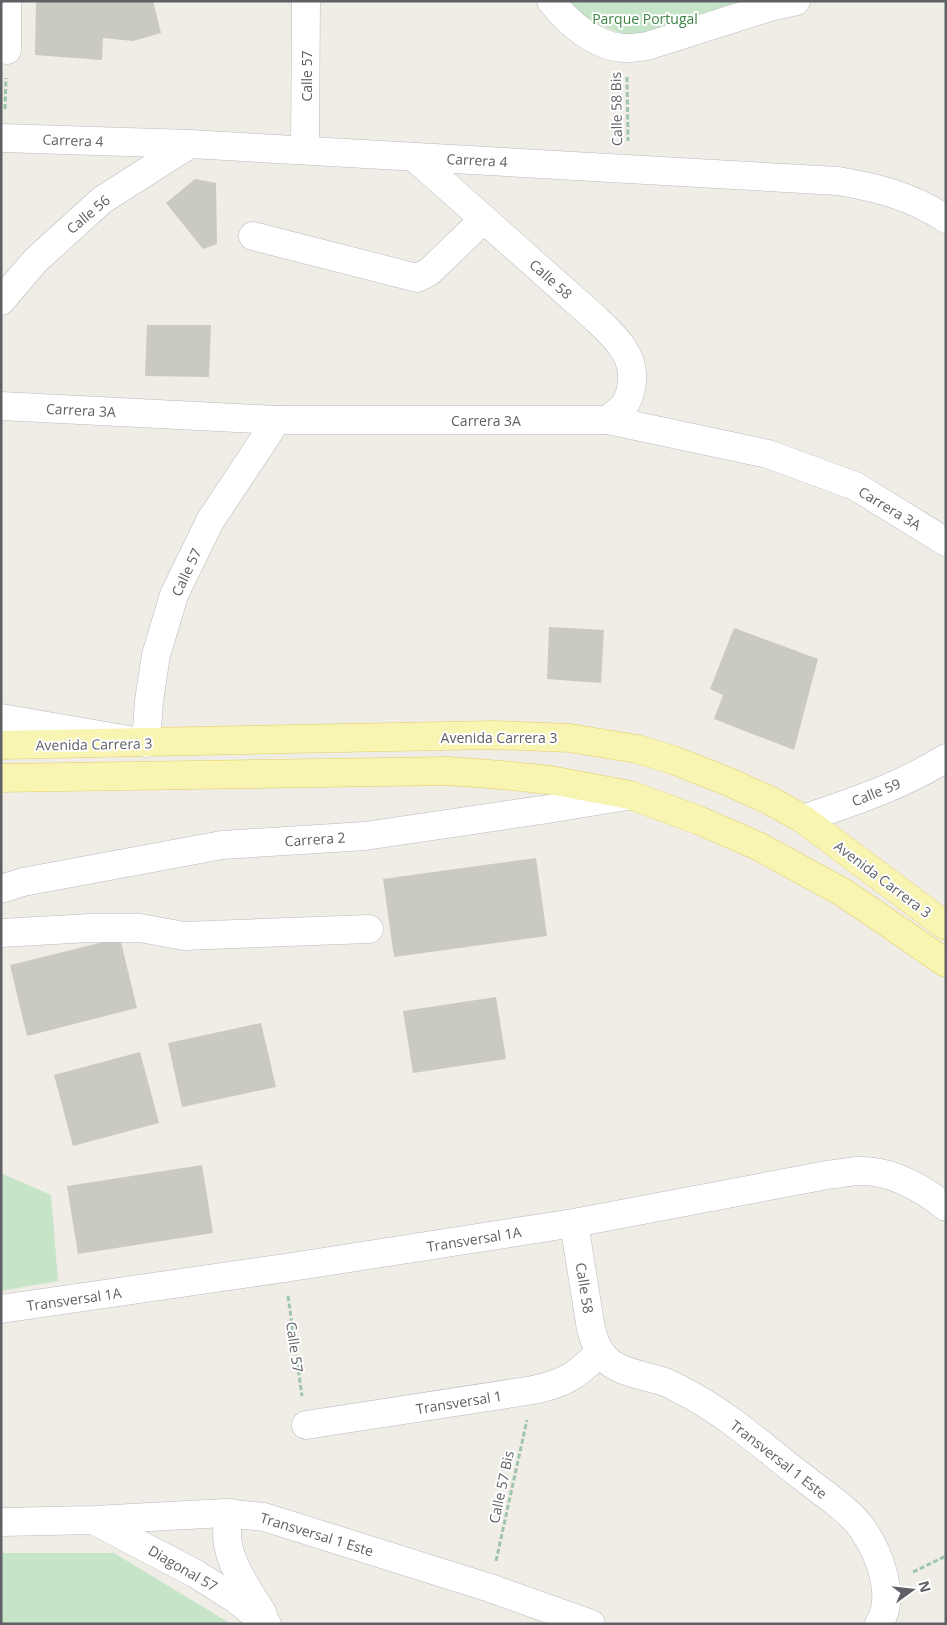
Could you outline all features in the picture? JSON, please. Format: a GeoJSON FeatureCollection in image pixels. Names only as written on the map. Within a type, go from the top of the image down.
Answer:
{"type":"FeatureCollection","features":[{"type":"Feature","properties":{"kind":"main road","name":"Avenida Carrera 3"},"geometry":{"type":"LineString","coordinates":[[1,745],[494,735],[570,738],[637,749],[673,760],[737,786],[771,801],[803,819],[946,926]]}},
{"type":"Feature","properties":{"kind":"main road"},"geometry":{"type":"LineString","coordinates":[[1,778],[448,771],[502,774],[550,780],[630,795],[698,820],[758,846],[844,894],[946,962]]}},
{"type":"Feature","properties":{"kind":"street"},"geometry":{"type":"LineString","coordinates":[[7,1],[7,50]]}},
{"type":"Feature","properties":{"kind":"street","name":"Calle 57"},"geometry":{"type":"LineString","coordinates":[[305,150],[306,1]]}},
{"type":"Feature","properties":{"kind":"street"},"geometry":{"type":"LineString","coordinates":[[551,1],[570,21],[585,33],[600,42],[626,48],[647,46],[770,7],[796,1]]}},
{"type":"Feature","properties":{"kind":"street","name":"Carrera 4"},"geometry":{"type":"LineString","coordinates":[[3,138],[190,144],[838,180],[899,194],[946,219]]}},
{"type":"Feature","properties":{"kind":"street","name":"Calle 56"},"geometry":{"type":"LineString","coordinates":[[1,301],[36,260],[102,200],[190,144]]}},
{"type":"Feature","properties":{"kind":"street","name":"Calle 58"},"geometry":{"type":"LineString","coordinates":[[414,156],[594,317],[614,336],[628,355],[633,373],[631,392],[624,406],[608,420]]}},
{"type":"Feature","properties":{"kind":"street"},"geometry":{"type":"LineString","coordinates":[[253,236],[418,278],[429,272],[484,218]]}},
{"type":"Feature","properties":{"kind":"street","name":"Carrera 3A"},"geometry":{"type":"LineString","coordinates":[[1,406],[277,420],[608,420],[768,454],[855,486],[946,542]]}},
{"type":"Feature","properties":{"kind":"street","name":"Calle 57"},"geometry":{"type":"LineString","coordinates":[[146,743],[156,655],[174,595],[210,521],[277,420]]}},
{"type":"Feature","properties":{"kind":"street"},"geometry":{"type":"LineString","coordinates":[[1,718],[146,743]]}},
{"type":"Feature","properties":{"kind":"street","name":"Calle 59"},"geometry":{"type":"LineString","coordinates":[[803,819],[829,811],[897,784],[946,758]]}},
{"type":"Feature","properties":{"kind":"street","name":"Carrera 2"},"geometry":{"type":"LineString","coordinates":[[1,888],[23,882],[222,845],[365,836],[630,795]]}},
{"type":"Feature","properties":{"kind":"street"},"geometry":{"type":"LineString","coordinates":[[1,933],[90,928],[140,928],[184,936],[369,929]]}},
{"type":"Feature","properties":{"kind":"street","name":"Transversal 1A"},"geometry":{"type":"LineString","coordinates":[[1,1309],[574,1223],[827,1175],[859,1171],[884,1173],[914,1185],[942,1204]]}},
{"type":"Feature","properties":{"kind":"street","name":"Calle 58"},"geometry":{"type":"LineString","coordinates":[[574,1223],[591,1329],[595,1344],[600,1352]]}},
{"type":"Feature","properties":{"kind":"street","name":"Transversal 1"},"geometry":{"type":"LineString","coordinates":[[306,1425],[554,1386],[568,1380],[600,1352]]}},
{"type":"Feature","properties":{"kind":"street","name":"Transversal 1 Este"},"geometry":{"type":"LineString","coordinates":[[600,1352],[610,1363],[629,1372],[666,1383],[718,1411],[842,1508],[864,1530],[881,1566],[886,1585],[886,1603],[879,1624]]}},
{"type":"Feature","properties":{"kind":"street","name":"Transversal 1 Este"},"geometry":{"type":"LineString","coordinates":[[1,1522],[94,1520],[232,1513],[264,1517],[490,1588],[591,1624]]}},
{"type":"Feature","properties":{"kind":"street","name":"Diagonal 57"},"geometry":{"type":"LineString","coordinates":[[232,1513],[227,1523],[228,1547],[238,1571],[268,1624]]}},
{"type":"Feature","properties":{"kind":"street","name":"Diagonal 57"},"geometry":{"type":"LineString","coordinates":[[94,1520],[196,1574],[237,1600],[268,1624]]}},
{"type":"Feature","properties":{"kind":"path","name":"Calle 58 Bis"},"geometry":{"type":"LineString","coordinates":[[626,48],[628,169]]}},
{"type":"Feature","properties":{"kind":"path"},"geometry":{"type":"LineString","coordinates":[[3,138],[7,50]]}},
{"type":"Feature","properties":{"kind":"path","name":"Calle 57"},"geometry":{"type":"LineString","coordinates":[[284,1268],[306,1425]]}},
{"type":"Feature","properties":{"kind":"path","name":"Calle 57 Bis"},"geometry":{"type":"LineString","coordinates":[[490,1588],[533,1390]]}},
{"type":"Feature","properties":{"kind":"path"},"geometry":{"type":"LineString","coordinates":[[886,1585],[946,1556]]}},
{"type":"Feature","properties":{"kind":"green space","name":"Parque Portugal"},"geometry":{"type":"Polygon","coordinates":[[[564,1],[755,1],[664,32],[625,35],[587,20],[564,1]]]}},
{"type":"Feature","properties":{"kind":"green space"},"geometry":{"type":"Polygon","coordinates":[[[1,1173],[51,1195],[58,1281],[1,1291],[1,1173]]]}},
{"type":"Feature","properties":{"kind":"green space"},"geometry":{"type":"Polygon","coordinates":[[[1,1553],[114,1553],[231,1624],[1,1624],[1,1553]]]}},
{"type":"Feature","properties":{"kind":"building"},"geometry":{"type":"Polygon","coordinates":[[[36,1],[153,1],[161,33],[133,41],[103,38],[102,60],[35,55],[36,1]]]}},
{"type":"Feature","properties":{"kind":"building"},"geometry":{"type":"Polygon","coordinates":[[[195,179],[216,183],[217,244],[203,249],[166,203],[195,179]]]}},
{"type":"Feature","properties":{"kind":"building"},"geometry":{"type":"Polygon","coordinates":[[[147,325],[211,325],[209,377],[145,376],[147,325]]]}},
{"type":"Feature","properties":{"kind":"building"},"geometry":{"type":"Polygon","coordinates":[[[549,627],[604,630],[601,683],[547,679],[549,627]]]}},
{"type":"Feature","properties":{"kind":"building"},"geometry":{"type":"Polygon","coordinates":[[[734,628],[818,659],[794,750],[714,719],[723,695],[710,689],[734,628]]]}},
{"type":"Feature","properties":{"kind":"building"},"geometry":{"type":"Polygon","coordinates":[[[536,858],[547,936],[394,957],[383,879],[536,858]]]}},
{"type":"Feature","properties":{"kind":"building"},"geometry":{"type":"Polygon","coordinates":[[[120,938],[137,1008],[27,1036],[10,965],[120,938]]]}},
{"type":"Feature","properties":{"kind":"building"},"geometry":{"type":"Polygon","coordinates":[[[496,997],[506,1059],[413,1073],[403,1011],[496,997]]]}},
{"type":"Feature","properties":{"kind":"building"},"geometry":{"type":"Polygon","coordinates":[[[261,1023],[276,1087],[182,1107],[168,1043],[261,1023]]]}},
{"type":"Feature","properties":{"kind":"building"},"geometry":{"type":"Polygon","coordinates":[[[140,1052],[159,1123],[73,1146],[54,1075],[140,1052]]]}},
{"type":"Feature","properties":{"kind":"building"},"geometry":{"type":"Polygon","coordinates":[[[202,1165],[213,1233],[78,1254],[67,1186],[202,1165]]]}}]}
